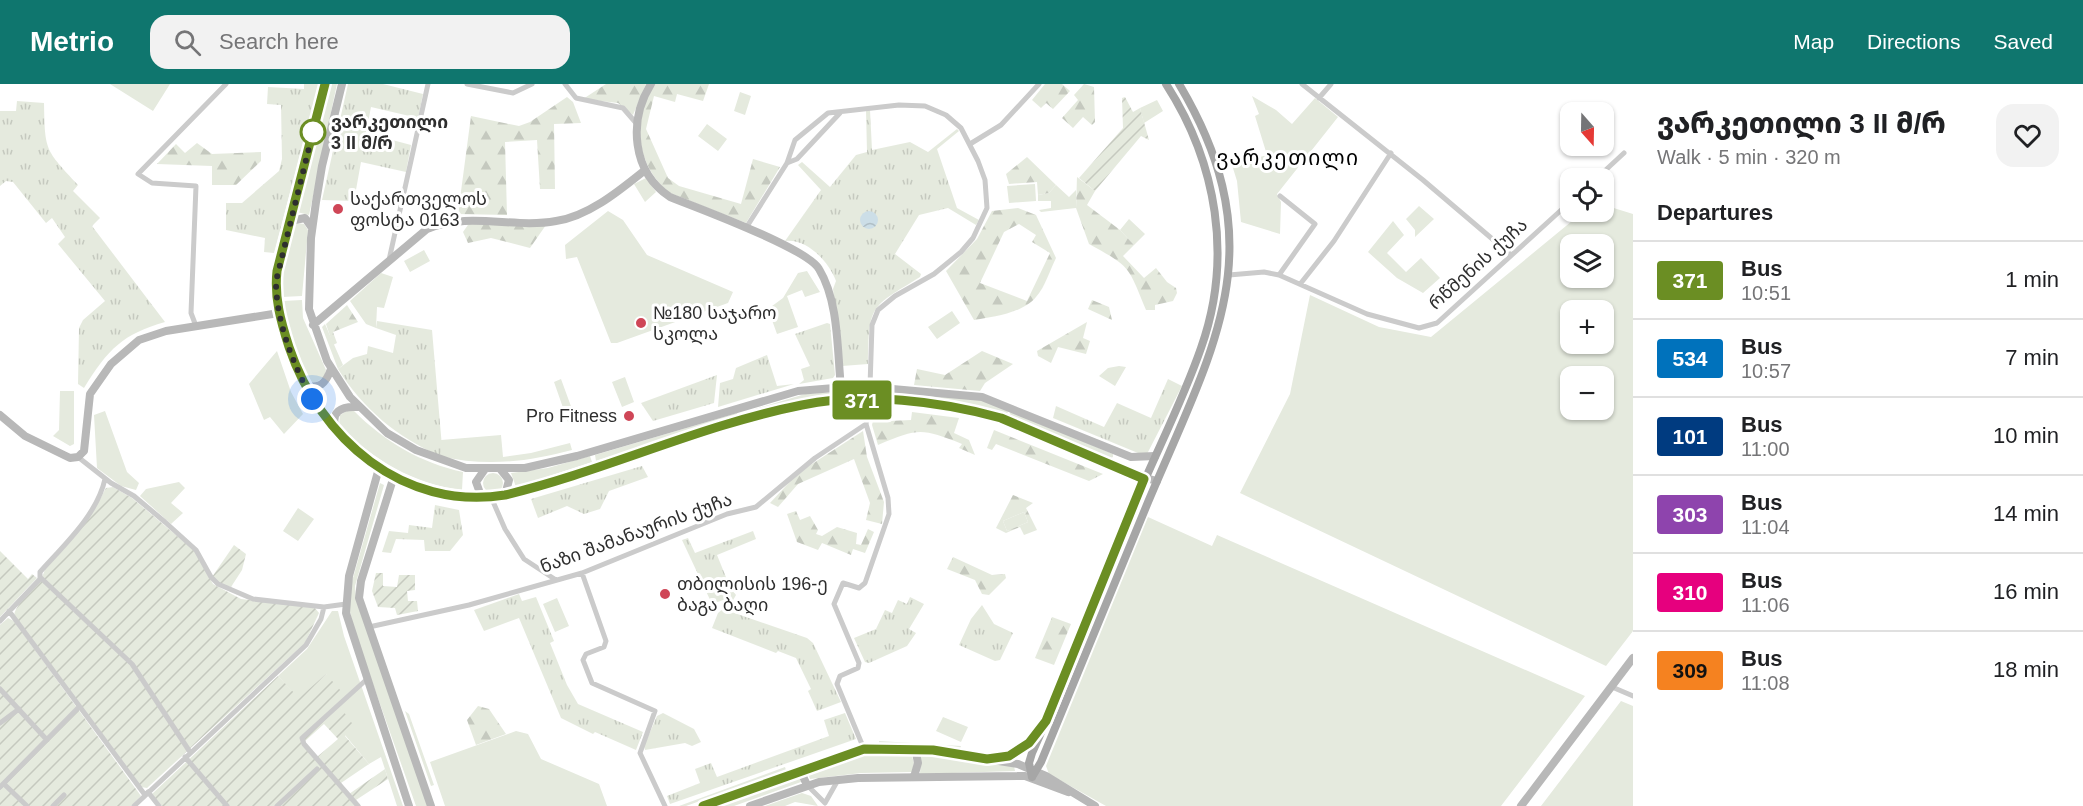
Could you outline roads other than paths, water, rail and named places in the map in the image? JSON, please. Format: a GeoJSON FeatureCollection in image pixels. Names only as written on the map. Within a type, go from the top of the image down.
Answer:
{"type":"FeatureCollection","features":[{"type":"Feature","properties":{"kind":"main road"},"geometry":{"type":"LineString","coordinates":[[326,84],[277,271],[276,290],[279,313],[303,383],[316,406],[336,432],[379,468],[394,476],[433,491],[488,497],[505,495],[803,404],[880,400],[978,411],[1001,418],[1144,479],[1157,481]]}},
{"type":"Feature","properties":{"kind":"main road"},"geometry":{"type":"LineString","coordinates":[[342,84],[322,166],[312,229],[308,298],[313,326],[331,369],[357,406],[387,434],[416,450],[454,465],[485,470],[525,468],[576,456],[798,391],[870,386],[982,397],[1136,458],[1155,456]]}},
{"type":"Feature","properties":{"kind":"main road"},"geometry":{"type":"LineString","coordinates":[[651,84],[643,99],[636,123],[636,147],[645,170],[661,191],[670,197],[798,251],[818,266],[830,298],[841,387]]}},
{"type":"Feature","properties":{"kind":"main road"},"geometry":{"type":"LineString","coordinates":[[1032,772],[1032,753],[1144,479],[1184,391],[1208,327],[1213,303],[1218,251],[1215,204],[1190,125],[1166,84]]}},
{"type":"Feature","properties":{"kind":"main road"},"geometry":{"type":"LineString","coordinates":[[1032,772],[1194,398],[1216,342],[1229,275],[1226,203],[1213,153],[1199,120],[1179,84]]}},
{"type":"Feature","properties":{"kind":"main road"},"geometry":{"type":"LineString","coordinates":[[1190,125],[1199,120]]}},
{"type":"Feature","properties":{"kind":"main road"},"geometry":{"type":"LineString","coordinates":[[313,326],[427,229],[443,222],[464,219],[557,221],[588,209],[613,195],[645,170]]}},
{"type":"Feature","properties":{"kind":"main road"},"geometry":{"type":"LineString","coordinates":[[290,220],[305,218],[312,229]]}},
{"type":"Feature","properties":{"kind":"main road"},"geometry":{"type":"LineString","coordinates":[[0,415],[25,436],[70,458],[78,457],[84,451],[90,394],[111,364],[139,340],[166,331],[279,313]]}},
{"type":"Feature","properties":{"kind":"main road"},"geometry":{"type":"LineString","coordinates":[[303,383],[311,387],[320,386],[328,379],[331,369]]}},
{"type":"Feature","properties":{"kind":"main road"},"geometry":{"type":"LineString","coordinates":[[870,386],[870,400]]}},
{"type":"Feature","properties":{"kind":"main road"},"geometry":{"type":"LineString","coordinates":[[880,400],[877,393],[884,387]]}},
{"type":"Feature","properties":{"kind":"main road"},"geometry":{"type":"LineString","coordinates":[[1184,391],[1194,398]]}},
{"type":"Feature","properties":{"kind":"main road"},"geometry":{"type":"LineString","coordinates":[[755,402],[750,411],[758,416]]}},
{"type":"Feature","properties":{"kind":"main road"},"geometry":{"type":"LineString","coordinates":[[336,432],[334,418],[337,411],[345,407],[357,406]]}},
{"type":"Feature","properties":{"kind":"main road"},"geometry":{"type":"LineString","coordinates":[[736,408],[742,416],[739,422]]}},
{"type":"Feature","properties":{"kind":"main road"},"geometry":{"type":"LineString","coordinates":[[1110,465],[1117,460],[1116,451]]}},
{"type":"Feature","properties":{"kind":"main road"},"geometry":{"type":"LineString","coordinates":[[379,468],[349,576],[346,604],[350,629],[409,806]]}},
{"type":"Feature","properties":{"kind":"main road"},"geometry":{"type":"LineString","coordinates":[[485,470],[476,482],[480,493],[488,497]]}},
{"type":"Feature","properties":{"kind":"main road"},"geometry":{"type":"LineString","coordinates":[[501,470],[509,480],[505,495]]}},
{"type":"Feature","properties":{"kind":"main road"},"geometry":{"type":"LineString","coordinates":[[394,476],[359,589],[359,598],[431,806]]}},
{"type":"Feature","properties":{"kind":"main road"},"geometry":{"type":"LineString","coordinates":[[1521,806],[1633,658]]}},
{"type":"Feature","properties":{"kind":"main road"},"geometry":{"type":"LineString","coordinates":[[987,759],[1018,752],[1029,743],[1046,721]]}},
{"type":"Feature","properties":{"kind":"main road"},"geometry":{"type":"LineString","coordinates":[[914,777],[918,763],[915,748]]}},
{"type":"Feature","properties":{"kind":"main road"},"geometry":{"type":"LineString","coordinates":[[703,806],[864,749],[915,748],[987,759],[1032,772],[1095,806]]}},
{"type":"Feature","properties":{"kind":"main road"},"geometry":{"type":"LineString","coordinates":[[800,770],[807,785]]}},
{"type":"Feature","properties":{"kind":"main road"},"geometry":{"type":"LineString","coordinates":[[750,806],[807,785],[838,779],[1032,772]]}},
{"type":"Feature","properties":{"kind":"street"},"geometry":{"type":"LineString","coordinates":[[196,326],[191,313],[196,186],[152,183],[138,174],[226,84]]}},
{"type":"Feature","properties":{"kind":"street"},"geometry":{"type":"LineString","coordinates":[[389,260],[428,84]]}},
{"type":"Feature","properties":{"kind":"street"},"geometry":{"type":"LineString","coordinates":[[467,84],[513,93],[532,84]]}},
{"type":"Feature","properties":{"kind":"street"},"geometry":{"type":"LineString","coordinates":[[565,84],[576,98],[623,108],[636,123]]}},
{"type":"Feature","properties":{"kind":"street"},"geometry":{"type":"LineString","coordinates":[[970,144],[1000,125],[1039,84]]}},
{"type":"Feature","properties":{"kind":"street"},"geometry":{"type":"LineString","coordinates":[[1302,84],[1391,153],[1510,254]]}},
{"type":"Feature","properties":{"kind":"street"},"geometry":{"type":"LineString","coordinates":[[1319,98],[1331,84]]}},
{"type":"Feature","properties":{"kind":"street"},"geometry":{"type":"LineString","coordinates":[[746,228],[787,163],[799,134],[828,113],[835,110],[840,112],[899,105],[925,106],[946,115],[961,128],[985,180],[987,208],[973,238],[961,252],[934,274],[895,296],[878,310],[872,325],[870,386]]}},
{"type":"Feature","properties":{"kind":"street"},"geometry":{"type":"LineString","coordinates":[[787,163],[797,159],[840,112]]}},
{"type":"Feature","properties":{"kind":"street"},"geometry":{"type":"LineString","coordinates":[[1301,284],[1334,241],[1391,153]]}},
{"type":"Feature","properties":{"kind":"street"},"geometry":{"type":"LineString","coordinates":[[1608,168],[1624,153]]}},
{"type":"Feature","properties":{"kind":"street"},"geometry":{"type":"LineString","coordinates":[[1280,196],[1315,224],[1280,275]]}},
{"type":"Feature","properties":{"kind":"street","name":"რწმენის ქუჩა"},"geometry":{"type":"LineString","coordinates":[[1229,275],[1264,272],[1280,275],[1367,314],[1419,328],[1437,323],[1560,211]]}},
{"type":"Feature","properties":{"kind":"street"},"geometry":{"type":"LineString","coordinates":[[864,749],[837,684],[840,676],[858,668],[859,663],[834,604],[843,582],[859,588],[865,583],[889,514],[888,498],[866,424],[870,400]]}},
{"type":"Feature","properties":{"kind":"street","name":"ნაზი შამანაურის ქუჩა"},"geometry":{"type":"LineString","coordinates":[[369,627],[469,605],[582,573],[727,514],[756,507],[815,458],[866,424]]}},
{"type":"Feature","properties":{"kind":"street"},"geometry":{"type":"LineString","coordinates":[[78,457],[105,479],[134,496],[196,550],[214,582],[234,589],[242,596],[324,608],[346,604]]}},
{"type":"Feature","properties":{"kind":"street"},"geometry":{"type":"LineString","coordinates":[[105,479],[96,503],[40,572],[41,578],[132,663],[190,752]]}},
{"type":"Feature","properties":{"kind":"street"},"geometry":{"type":"LineString","coordinates":[[488,497],[524,559],[556,580]]}},
{"type":"Feature","properties":{"kind":"street"},"geometry":{"type":"LineString","coordinates":[[582,573],[606,641],[604,647],[586,654],[583,660],[592,683],[655,711],[640,753],[665,806]]}},
{"type":"Feature","properties":{"kind":"street"},"geometry":{"type":"LineString","coordinates":[[0,621],[41,578]]}},
{"type":"Feature","properties":{"kind":"street"},"geometry":{"type":"LineString","coordinates":[[0,608],[8,613],[147,794],[159,806]]}},
{"type":"Feature","properties":{"kind":"street"},"geometry":{"type":"LineString","coordinates":[[134,806],[306,645],[321,620],[324,608]]}},
{"type":"Feature","properties":{"kind":"street"},"geometry":{"type":"LineString","coordinates":[[358,806],[304,744],[302,738],[366,680]]}},
{"type":"Feature","properties":{"kind":"street"},"geometry":{"type":"LineString","coordinates":[[1612,687],[1633,696]]}},
{"type":"Feature","properties":{"kind":"street"},"geometry":{"type":"LineString","coordinates":[[0,689],[47,740]]}},
{"type":"Feature","properties":{"kind":"street"},"geometry":{"type":"LineString","coordinates":[[27,806],[2,785],[79,707]]}},
{"type":"Feature","properties":{"kind":"street"},"geometry":{"type":"LineString","coordinates":[[0,723],[19,709]]}},
{"type":"Feature","properties":{"kind":"street"},"geometry":{"type":"LineString","coordinates":[[185,757],[227,806]]}},
{"type":"Feature","properties":{"kind":"street"},"geometry":{"type":"LineString","coordinates":[[277,806],[317,769]]}},
{"type":"Feature","properties":{"kind":"street"},"geometry":{"type":"LineString","coordinates":[[807,785],[826,805],[838,779]]}},
{"type":"Feature","properties":{"kind":"street"},"geometry":{"type":"LineString","coordinates":[[53,806],[64,795]]}},
{"type":"Feature","properties":{"kind":"water"},"geometry":{"type":"Polygon","coordinates":[[[869,211],[875,214],[878,220],[875,226],[869,229],[863,226],[860,220],[863,214],[869,211]]]}},
{"type":"Feature","properties":{"kind":"place","name":"ვარკეთილი 3 II მ/რ"},"geometry":{"type":"Point","coordinates":[313,132]}},
{"type":"Feature","properties":{"kind":"place","name":"საქართველოს ფოსტა 0163"},"geometry":{"type":"Point","coordinates":[338,209]}},
{"type":"Feature","properties":{"kind":"place","name":"№180 საჯარო სკოლა"},"geometry":{"type":"Point","coordinates":[641,323]}},
{"type":"Feature","properties":{"kind":"place","name":"Pro Fitness"},"geometry":{"type":"Point","coordinates":[629,416]}},
{"type":"Feature","properties":{"kind":"place","name":"თბილისის 196-ე ბაგა ბაღი"},"geometry":{"type":"Point","coordinates":[665,594]}},
{"type":"Feature","properties":{"kind":"district","name":"ვარკეთილი"},"geometry":{"type":"Point","coordinates":[1288,158]}}]}
